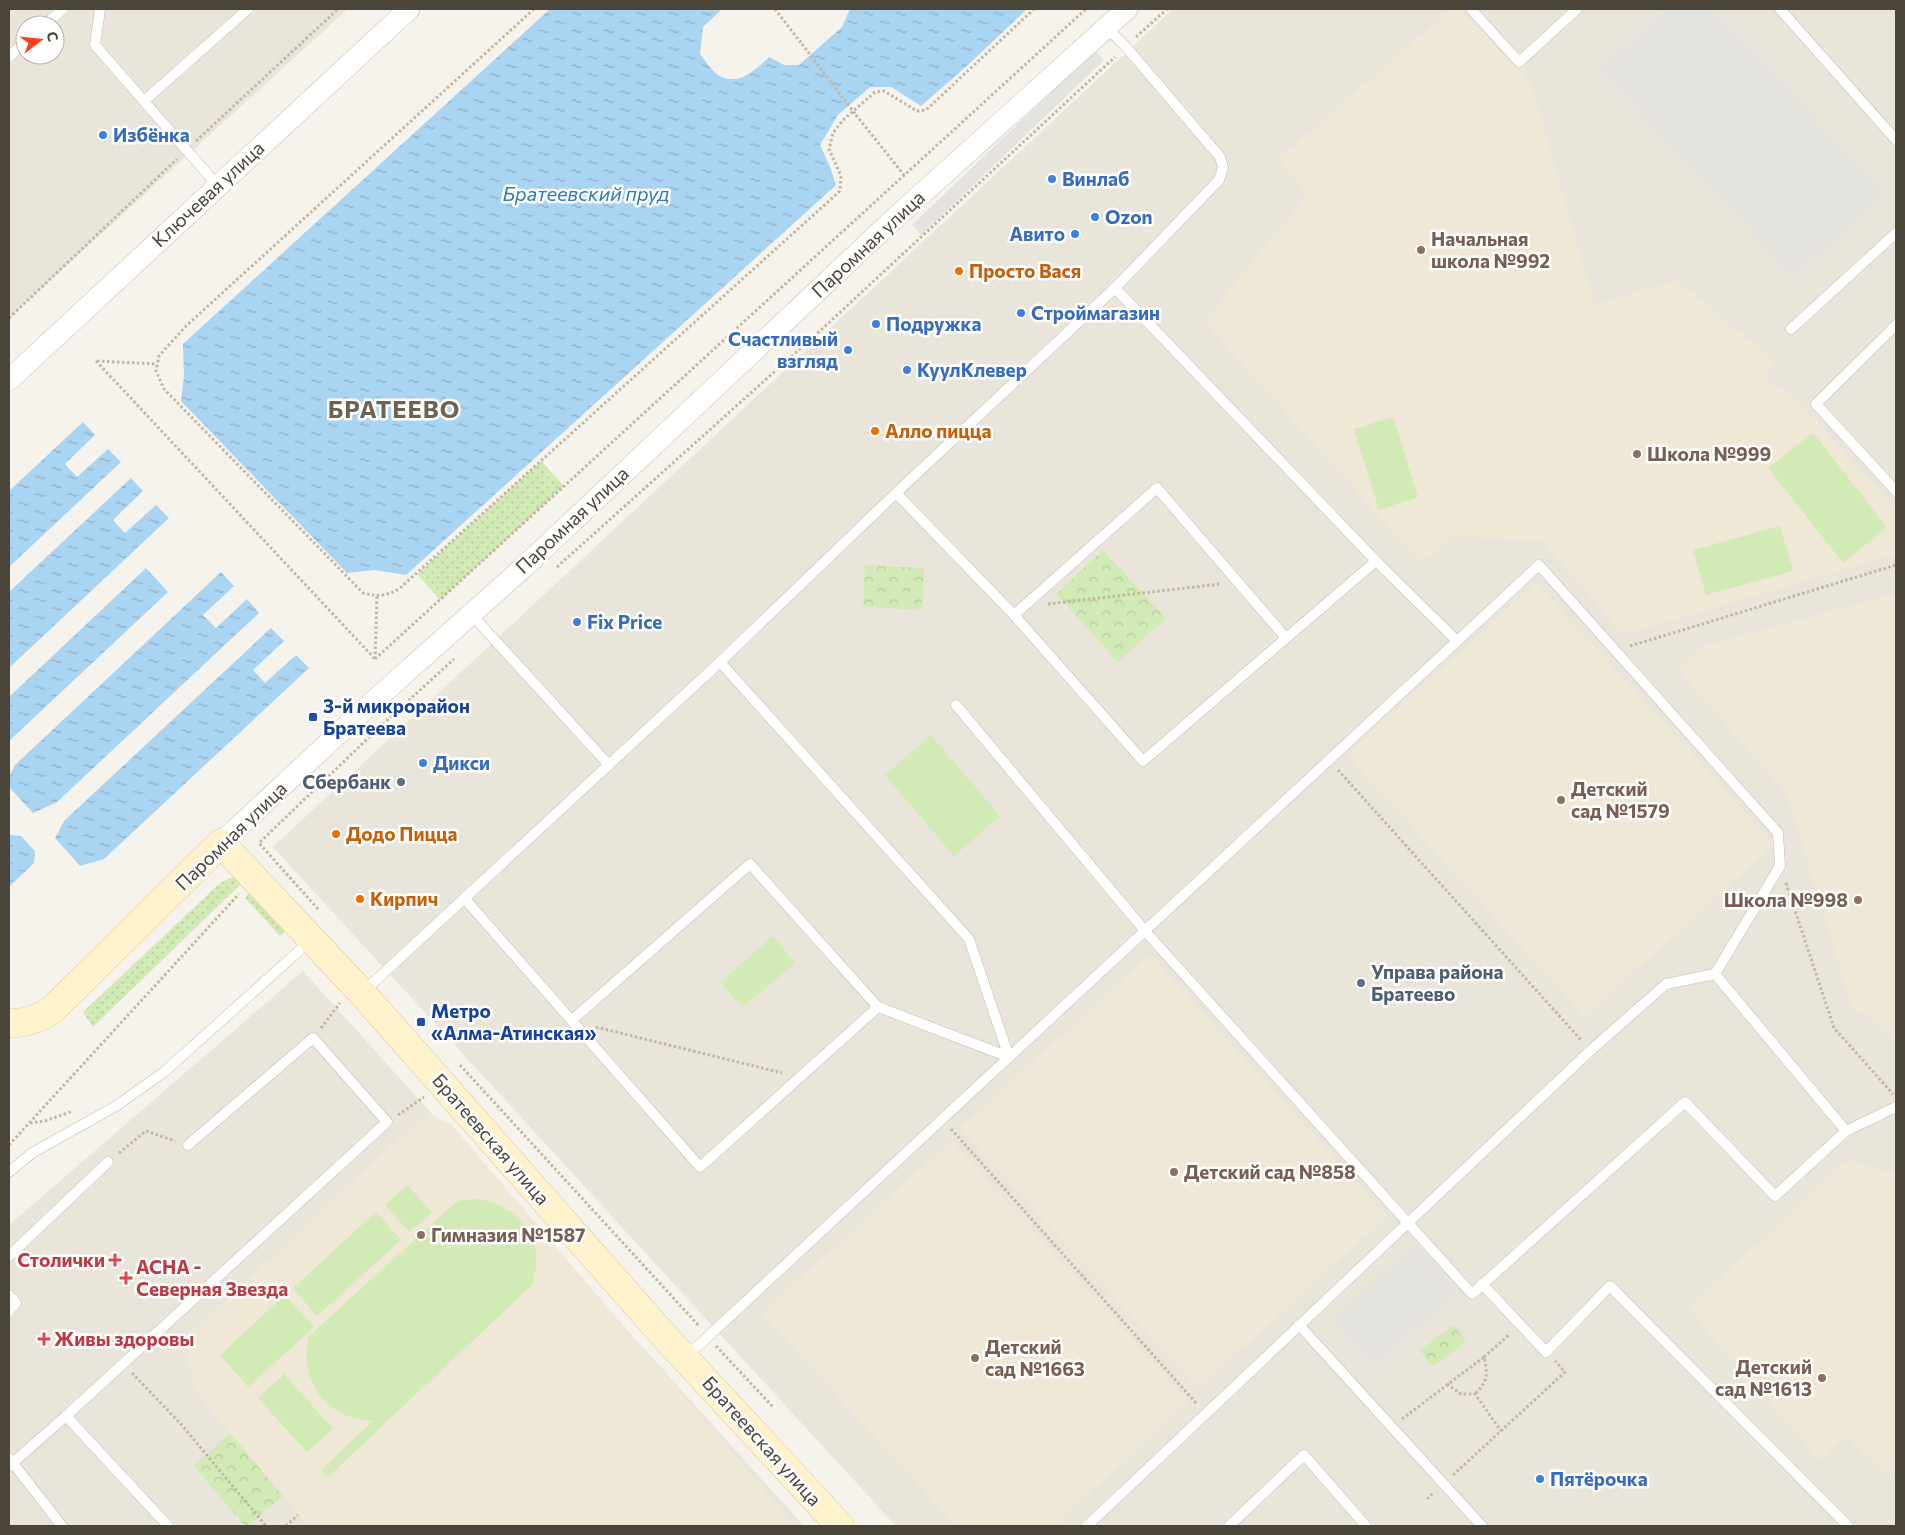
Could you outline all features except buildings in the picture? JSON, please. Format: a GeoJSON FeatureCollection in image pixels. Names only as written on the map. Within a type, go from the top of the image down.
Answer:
{"type":"FeatureCollection","features":[{"type":"Feature","properties":{"kind":"street","name":"Ключевая улица"},"geometry":{"type":"LineString","coordinates":[[9,380],[217,185],[409,9]]}},
{"type":"Feature","properties":{"kind":"street","name":"Паромная улица"},"geometry":{"type":"LineString","coordinates":[[12,1023],[29,1022],[42,1017],[53,1009],[222,843],[367,707],[538,553],[895,218],[1127,9]]}},
{"type":"Feature","properties":{"kind":"street","name":"Братеевская улица"},"geometry":{"type":"LineString","coordinates":[[222,843],[311,939],[354,994],[666,1338],[840,1526]]}},
{"type":"Feature","properties":{"kind":"lane"},"geometry":{"type":"LineString","coordinates":[[100,9],[95,45],[217,185]]}},
{"type":"Feature","properties":{"kind":"lane"},"geometry":{"type":"LineString","coordinates":[[144,101],[248,9]]}},
{"type":"Feature","properties":{"kind":"lane"},"geometry":{"type":"LineString","coordinates":[[1471,9],[1519,62],[1577,9]]}},
{"type":"Feature","properties":{"kind":"lane"},"geometry":{"type":"LineString","coordinates":[[1780,9],[1896,140]]}},
{"type":"Feature","properties":{"kind":"lane"},"geometry":{"type":"LineString","coordinates":[[354,994],[465,899],[720,662],[896,493],[1115,288],[1219,180],[1223,168],[1220,157],[1126,47],[1107,28]]}},
{"type":"Feature","properties":{"kind":"lane"},"geometry":{"type":"LineString","coordinates":[[1791,329],[1896,233]]}},
{"type":"Feature","properties":{"kind":"lane"},"geometry":{"type":"LineString","coordinates":[[1115,288],[1376,561],[1457,641]]}},
{"type":"Feature","properties":{"kind":"lane"},"geometry":{"type":"LineString","coordinates":[[1896,325],[1816,404],[1896,491]]}},
{"type":"Feature","properties":{"kind":"lane"},"geometry":{"type":"LineString","coordinates":[[1014,615],[1158,488],[1286,638]]}},
{"type":"Feature","properties":{"kind":"lane"},"geometry":{"type":"LineString","coordinates":[[896,493],[1014,615],[1142,762],[1376,561]]}},
{"type":"Feature","properties":{"kind":"lane"},"geometry":{"type":"LineString","coordinates":[[685,1357],[1539,565],[1778,833],[1780,866],[1716,974],[1666,984],[1590,1050],[1087,1526]]}},
{"type":"Feature","properties":{"kind":"lane"},"geometry":{"type":"LineString","coordinates":[[471,614],[609,765]]}},
{"type":"Feature","properties":{"kind":"lane"},"geometry":{"type":"LineString","coordinates":[[720,662],[968,939],[1010,1057]]}},
{"type":"Feature","properties":{"kind":"lane"},"geometry":{"type":"LineString","coordinates":[[956,705],[1145,931],[1472,1294],[1684,1102],[1775,1196],[1846,1131],[1896,1107]]}},
{"type":"Feature","properties":{"kind":"lane"},"geometry":{"type":"LineString","coordinates":[[572,1020],[750,864],[878,1007],[1010,1057]]}},
{"type":"Feature","properties":{"kind":"lane"},"geometry":{"type":"LineString","coordinates":[[465,899],[700,1167],[878,1007]]}},
{"type":"Feature","properties":{"kind":"lane"},"geometry":{"type":"LineString","coordinates":[[9,1172],[32,1153],[116,1106],[164,1072],[210,1033],[311,939]]}},
{"type":"Feature","properties":{"kind":"lane"},"geometry":{"type":"LineString","coordinates":[[1716,974],[1846,1131]]}},
{"type":"Feature","properties":{"kind":"lane"},"geometry":{"type":"LineString","coordinates":[[62,1526],[10,1462],[66,1416],[387,1122],[313,1038],[188,1145]]}},
{"type":"Feature","properties":{"kind":"lane"},"geometry":{"type":"LineString","coordinates":[[9,1256],[108,1162]]}},
{"type":"Feature","properties":{"kind":"lane"},"geometry":{"type":"LineString","coordinates":[[1482,1284],[1546,1352],[1610,1286],[1627,1301],[1848,1526]]}},
{"type":"Feature","properties":{"kind":"lane"},"geometry":{"type":"LineString","coordinates":[[9,1295],[16,1304],[9,1311]]}},
{"type":"Feature","properties":{"kind":"lane"},"geometry":{"type":"LineString","coordinates":[[1299,1326],[1482,1526]]}},
{"type":"Feature","properties":{"kind":"lane"},"geometry":{"type":"LineString","coordinates":[[66,1416],[168,1526]]}},
{"type":"Feature","properties":{"kind":"lane"},"geometry":{"type":"LineString","coordinates":[[1229,1526],[1304,1455],[1366,1526]]}},
{"type":"Feature","properties":{"kind":"path"},"geometry":{"type":"LineString","coordinates":[[9,318],[338,9]]}},
{"type":"Feature","properties":{"kind":"path"},"geometry":{"type":"LineString","coordinates":[[534,9],[186,326],[159,356],[156,371],[164,389],[363,593],[377,596],[388,595],[399,589],[417,574],[840,190],[841,176],[829,149],[833,133],[843,120],[875,92],[884,91],[917,111],[926,110],[1034,9]]}},
{"type":"Feature","properties":{"kind":"path"},"geometry":{"type":"LineString","coordinates":[[775,9],[904,175]]}},
{"type":"Feature","properties":{"kind":"path"},"geometry":{"type":"LineString","coordinates":[[375,659],[1086,9]]}},
{"type":"Feature","properties":{"kind":"path"},"geometry":{"type":"LineString","coordinates":[[552,571],[822,329],[1167,9]]}},
{"type":"Feature","properties":{"kind":"path"},"geometry":{"type":"LineString","coordinates":[[158,364],[96,362],[375,659]]}},
{"type":"Feature","properties":{"kind":"path"},"geometry":{"type":"LineString","coordinates":[[1615,650],[1896,565]]}},
{"type":"Feature","properties":{"kind":"path"},"geometry":{"type":"LineString","coordinates":[[1023,607],[1238,582]]}},
{"type":"Feature","properties":{"kind":"path"},"geometry":{"type":"LineString","coordinates":[[375,659],[377,596]]}},
{"type":"Feature","properties":{"kind":"path"},"geometry":{"type":"LineString","coordinates":[[323,915],[259,843],[383,724],[458,656]]}},
{"type":"Feature","properties":{"kind":"path"},"geometry":{"type":"LineString","coordinates":[[1329,760],[1590,1050]]}},
{"type":"Feature","properties":{"kind":"path"},"geometry":{"type":"LineString","coordinates":[[1780,866],[1834,1028],[1896,1098]]}},
{"type":"Feature","properties":{"kind":"path"},"geometry":{"type":"LineString","coordinates":[[9,1145],[244,889]]}},
{"type":"Feature","properties":{"kind":"path"},"geometry":{"type":"LineString","coordinates":[[238,895],[244,902]]}},
{"type":"Feature","properties":{"kind":"path"},"geometry":{"type":"LineString","coordinates":[[313,1038],[354,994]]}},
{"type":"Feature","properties":{"kind":"path"},"geometry":{"type":"LineString","coordinates":[[572,1020],[799,1078]]}},
{"type":"Feature","properties":{"kind":"path"},"geometry":{"type":"LineString","coordinates":[[459,1065],[774,1407]]}},
{"type":"Feature","properties":{"kind":"path"},"geometry":{"type":"LineString","coordinates":[[387,1122],[432,1092]]}},
{"type":"Feature","properties":{"kind":"path"},"geometry":{"type":"LineString","coordinates":[[30,1123],[45,1121],[78,1110]]}},
{"type":"Feature","properties":{"kind":"path"},"geometry":{"type":"LineString","coordinates":[[942,1119],[1206,1414]]}},
{"type":"Feature","properties":{"kind":"path"},"geometry":{"type":"LineString","coordinates":[[108,1162],[146,1130],[188,1145]]}},
{"type":"Feature","properties":{"kind":"path"},"geometry":{"type":"LineString","coordinates":[[1391,1427],[1484,1357],[1521,1325]]}},
{"type":"Feature","properties":{"kind":"path"},"geometry":{"type":"LineString","coordinates":[[1427,1499],[1565,1372],[1546,1352]]}},
{"type":"Feature","properties":{"kind":"path"},"geometry":{"type":"LineString","coordinates":[[1447,1384],[1461,1394],[1475,1394],[1483,1386],[1488,1373],[1484,1357]]}},
{"type":"Feature","properties":{"kind":"path"},"geometry":{"type":"LineString","coordinates":[[123,1364],[180,1423],[266,1526]]}},
{"type":"Feature","properties":{"kind":"path"},"geometry":{"type":"LineString","coordinates":[[1475,1394],[1501,1431]]}},
{"type":"Feature","properties":{"kind":"path"},"geometry":{"type":"LineString","coordinates":[[286,1526],[298,1515]]}},
{"type":"Feature","properties":{"kind":"shaded area"},"geometry":{"type":"Polygon","coordinates":[[[9,9],[348,9],[9,318],[9,9]]]}},
{"type":"Feature","properties":{"kind":"shaded area"},"geometry":{"type":"Polygon","coordinates":[[[1173,9],[1896,9],[1896,1526],[896,1526],[273,847],[1173,9]]]}},
{"type":"Feature","properties":{"kind":"shaded area"},"geometry":{"type":"Polygon","coordinates":[[[1451,9],[1459,9],[1531,84],[1595,304],[1677,280],[1775,362],[1765,378],[1796,399],[1896,510],[1896,554],[1624,635],[1543,542],[1454,536],[1421,563],[1204,321],[1307,195],[1278,159],[1451,9]]]}},
{"type":"Feature","properties":{"kind":"shaded area"},"geometry":{"type":"Polygon","coordinates":[[[1665,9],[1712,9],[1884,192],[1794,277],[1600,70],[1665,9]]]}},
{"type":"Feature","properties":{"kind":"shaded area"},"geometry":{"type":"Polygon","coordinates":[[[1095,50],[1104,60],[921,235],[912,225],[1095,50]]]}},
{"type":"Feature","properties":{"kind":"shaded area","name":"Детский сад №1579"},"geometry":{"type":"Polygon","coordinates":[[[1536,583],[1774,844],[1585,1017],[1347,755],[1536,583]]]}},
{"type":"Feature","properties":{"kind":"shaded area","name":"Школа №998"},"geometry":{"type":"Polygon","coordinates":[[[1896,593],[1896,1041],[1851,1004],[1787,795],[1677,668],[1703,646],[1896,593]]]}},
{"type":"Feature","properties":{"kind":"shaded area","name":"Детский сад №858"},"geometry":{"type":"Polygon","coordinates":[[[1150,955],[1387,1216],[1198,1389],[960,1128],[1150,955]]]}},
{"type":"Feature","properties":{"kind":"shaded area"},"geometry":{"type":"Polygon","coordinates":[[[303,971],[804,1526],[9,1526],[9,1225],[303,971]]]}},
{"type":"Feature","properties":{"kind":"shaded area","name":"Гимназия №1587"},"geometry":{"type":"Polygon","coordinates":[[[430,1115],[451,1124],[793,1524],[791,1526],[308,1526],[195,1391],[183,1341],[410,1128],[430,1115]]]}},
{"type":"Feature","properties":{"kind":"shaded area","name":"Детский сад №1663"},"geometry":{"type":"Polygon","coordinates":[[[951,1141],[1189,1402],[1053,1526],[956,1526],[762,1313],[951,1141]]]}},
{"type":"Feature","properties":{"kind":"shaded area","name":"Детский сад №1613"},"geometry":{"type":"Polygon","coordinates":[[[1847,1160],[1896,1174],[1896,1465],[1886,1475],[1849,1440],[1839,1442],[1820,1461],[1694,1316],[1692,1309],[1693,1304],[1847,1160]]]}},
{"type":"Feature","properties":{"kind":"shaded area"},"geometry":{"type":"Polygon","coordinates":[[[1414,1244],[1457,1290],[1376,1365],[1333,1319],[1414,1244]]]}},
{"type":"Feature","properties":{"kind":"green space"},"geometry":{"type":"Polygon","coordinates":[[[1393,417],[1418,497],[1379,510],[1354,429],[1393,417]]]}},
{"type":"Feature","properties":{"kind":"green space"},"geometry":{"type":"Polygon","coordinates":[[[1813,433],[1887,527],[1843,563],[1768,468],[1813,433]]]}},
{"type":"Feature","properties":{"kind":"green space"},"geometry":{"type":"Polygon","coordinates":[[[541,461],[564,486],[440,600],[417,574],[541,461]]]}},
{"type":"Feature","properties":{"kind":"green space"},"geometry":{"type":"Polygon","coordinates":[[[1780,526],[1793,571],[1706,595],[1693,550],[1780,526]]]}},
{"type":"Feature","properties":{"kind":"green space"},"geometry":{"type":"Polygon","coordinates":[[[1103,550],[1166,618],[1118,662],[1056,594],[1103,550]]]}},
{"type":"Feature","properties":{"kind":"green space"},"geometry":{"type":"Polygon","coordinates":[[[865,565],[924,568],[922,610],[863,607],[865,565]]]}},
{"type":"Feature","properties":{"kind":"green space"},"geometry":{"type":"Polygon","coordinates":[[[931,735],[1000,816],[954,856],[885,775],[931,735]]]}},
{"type":"Feature","properties":{"kind":"green space"},"geometry":{"type":"Polygon","coordinates":[[[242,876],[247,878],[93,1027],[83,1012],[219,884],[229,878],[242,876]]]}},
{"type":"Feature","properties":{"kind":"green space"},"geometry":{"type":"Polygon","coordinates":[[[254,888],[290,925],[280,936],[245,898],[254,888]]]}},
{"type":"Feature","properties":{"kind":"green space"},"geometry":{"type":"Polygon","coordinates":[[[773,936],[795,963],[742,1008],[720,982],[773,936]]]}},
{"type":"Feature","properties":{"kind":"green space"},"geometry":{"type":"Polygon","coordinates":[[[407,1185],[432,1212],[409,1232],[385,1205],[407,1185]]]}},
{"type":"Feature","properties":{"kind":"green space"},"geometry":{"type":"Polygon","coordinates":[[[479,1199],[508,1210],[520,1219],[528,1229],[534,1242],[536,1255],[531,1286],[328,1477],[321,1470],[373,1421],[343,1414],[333,1408],[317,1391],[308,1371],[306,1359],[309,1336],[455,1203],[463,1200],[479,1199]]]}},
{"type":"Feature","properties":{"kind":"green space"},"geometry":{"type":"Polygon","coordinates":[[[376,1212],[401,1240],[317,1316],[293,1288],[376,1212]]]}},
{"type":"Feature","properties":{"kind":"green space"},"geometry":{"type":"Polygon","coordinates":[[[285,1295],[314,1327],[248,1387],[220,1355],[285,1295]]]}},
{"type":"Feature","properties":{"kind":"green space"},"geometry":{"type":"Polygon","coordinates":[[[1454,1325],[1466,1342],[1432,1367],[1420,1350],[1454,1325]]]}},
{"type":"Feature","properties":{"kind":"green space"},"geometry":{"type":"Polygon","coordinates":[[[284,1374],[333,1429],[307,1452],[258,1398],[284,1374]]]}},
{"type":"Feature","properties":{"kind":"green space"},"geometry":{"type":"Polygon","coordinates":[[[230,1433],[283,1496],[248,1526],[245,1526],[194,1466],[230,1433]]]}},
{"type":"Feature","properties":{"kind":"water","name":"Братеевский пруд"},"geometry":{"type":"Polygon","coordinates":[[[550,9],[722,9],[703,27],[700,54],[718,75],[733,79],[746,75],[769,57],[784,65],[799,65],[842,27],[850,9],[1027,9],[921,106],[891,87],[870,87],[838,115],[820,145],[836,185],[406,575],[374,570],[347,573],[181,401],[184,376],[183,344],[550,9]]]}},
{"type":"Feature","properties":{"kind":"water"},"geometry":{"type":"Polygon","coordinates":[[[83,422],[95,435],[65,464],[77,477],[108,449],[121,462],[9,567],[9,491],[83,422]]]}},
{"type":"Feature","properties":{"kind":"water"},"geometry":{"type":"Polygon","coordinates":[[[131,478],[143,491],[113,520],[125,533],[156,505],[169,518],[9,668],[9,592],[131,478]]]}},
{"type":"Feature","properties":{"kind":"water"},"geometry":{"type":"Polygon","coordinates":[[[146,568],[168,592],[9,741],[9,697],[146,568]]]}},
{"type":"Feature","properties":{"kind":"water"},"geometry":{"type":"Polygon","coordinates":[[[221,572],[234,586],[203,615],[216,628],[247,599],[259,613],[57,802],[33,813],[9,787],[9,776],[15,765],[221,572]]]}},
{"type":"Feature","properties":{"kind":"water"},"geometry":{"type":"Polygon","coordinates":[[[271,628],[284,641],[253,670],[265,683],[296,655],[309,668],[104,859],[80,866],[55,838],[64,821],[271,628]]]}},
{"type":"Feature","properties":{"kind":"water"},"geometry":{"type":"Polygon","coordinates":[[[9,835],[21,836],[35,851],[34,863],[9,887],[9,835]]]}},
{"type":"Feature","properties":{"kind":"place","name":"Избёнка"},"geometry":{"type":"Point","coordinates":[103,135]}},
{"type":"Feature","properties":{"kind":"place","name":"Винлаб"},"geometry":{"type":"Point","coordinates":[1052,179]}},
{"type":"Feature","properties":{"kind":"place","name":"Ozon"},"geometry":{"type":"Point","coordinates":[1095,217]}},
{"type":"Feature","properties":{"kind":"place","name":"Авито"},"geometry":{"type":"Point","coordinates":[1075,234]}},
{"type":"Feature","properties":{"kind":"place","name":"Начальная школа №992"},"geometry":{"type":"Point","coordinates":[1421,250]}},
{"type":"Feature","properties":{"kind":"place","name":"Просто Вася"},"geometry":{"type":"Point","coordinates":[959,271]}},
{"type":"Feature","properties":{"kind":"place","name":"Строймагазин"},"geometry":{"type":"Point","coordinates":[1021,313]}},
{"type":"Feature","properties":{"kind":"place","name":"Подружка"},"geometry":{"type":"Point","coordinates":[876,324]}},
{"type":"Feature","properties":{"kind":"place","name":"Счастливый взгляд"},"geometry":{"type":"Point","coordinates":[848,350]}},
{"type":"Feature","properties":{"kind":"place","name":"КуулКлевер"},"geometry":{"type":"Point","coordinates":[907,370]}},
{"type":"Feature","properties":{"kind":"place","name":"Алло пицца"},"geometry":{"type":"Point","coordinates":[875,431]}},
{"type":"Feature","properties":{"kind":"place","name":"Школа №999"},"geometry":{"type":"Point","coordinates":[1637,454]}},
{"type":"Feature","properties":{"kind":"place","name":"Fix Price"},"geometry":{"type":"Point","coordinates":[577,622]}},
{"type":"Feature","properties":{"kind":"place","name":"3-й микрорайон Братеева"},"geometry":{"type":"Point","coordinates":[313,717]}},
{"type":"Feature","properties":{"kind":"place","name":"Дикси"},"geometry":{"type":"Point","coordinates":[423,763]}},
{"type":"Feature","properties":{"kind":"place","name":"Сбербанк"},"geometry":{"type":"Point","coordinates":[401,782]}},
{"type":"Feature","properties":{"kind":"place","name":"Детский сад №1579"},"geometry":{"type":"Point","coordinates":[1561,800]}},
{"type":"Feature","properties":{"kind":"place","name":"Додо Пицца"},"geometry":{"type":"Point","coordinates":[336,834]}},
{"type":"Feature","properties":{"kind":"place","name":"Кирпич"},"geometry":{"type":"Point","coordinates":[360,899]}},
{"type":"Feature","properties":{"kind":"place","name":"Школа №998"},"geometry":{"type":"Point","coordinates":[1858,900]}},
{"type":"Feature","properties":{"kind":"place","name":"Управа района Братеево"},"geometry":{"type":"Point","coordinates":[1361,983]}},
{"type":"Feature","properties":{"kind":"place","name":"Метро «Алма-Атинская»"},"geometry":{"type":"Point","coordinates":[421,1022]}},
{"type":"Feature","properties":{"kind":"place","name":"Детский сад №858"},"geometry":{"type":"Point","coordinates":[1174,1172]}},
{"type":"Feature","properties":{"kind":"place","name":"Гимназия №1587"},"geometry":{"type":"Point","coordinates":[421,1235]}},
{"type":"Feature","properties":{"kind":"place","name":"Столички"},"geometry":{"type":"Point","coordinates":[115,1260]}},
{"type":"Feature","properties":{"kind":"place","name":"АСНА - Северная Звезда"},"geometry":{"type":"Point","coordinates":[126,1278]}},
{"type":"Feature","properties":{"kind":"place","name":"Живы здоровы"},"geometry":{"type":"Point","coordinates":[44,1339]}},
{"type":"Feature","properties":{"kind":"place","name":"Детский сад №1663"},"geometry":{"type":"Point","coordinates":[975,1358]}},
{"type":"Feature","properties":{"kind":"place","name":"Детский сад №1613"},"geometry":{"type":"Point","coordinates":[1822,1378]}},
{"type":"Feature","properties":{"kind":"place","name":"Пятёрочка"},"geometry":{"type":"Point","coordinates":[1540,1479]}},
{"type":"Feature","properties":{"kind":"district","name":"БРАТЕЕВО"},"geometry":{"type":"Point","coordinates":[394,410]}}]}
